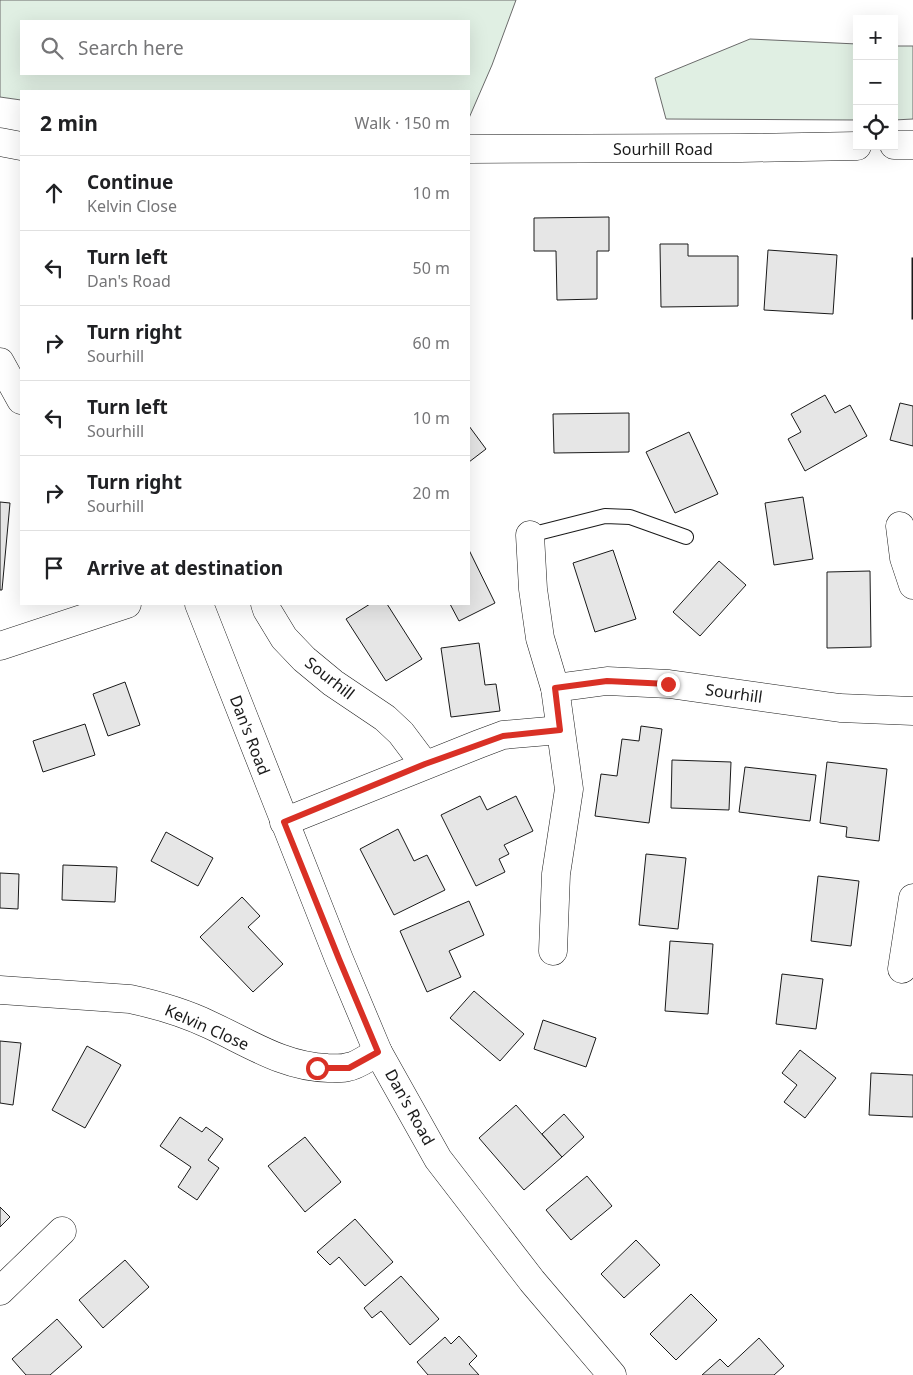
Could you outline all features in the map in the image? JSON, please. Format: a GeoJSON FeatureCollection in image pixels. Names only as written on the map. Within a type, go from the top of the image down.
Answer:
{"type":"FeatureCollection","features":[{"type":"Feature","properties":{"kind":"street"},"geometry":{"type":"LineString","coordinates":[[0,142],[20,146]]}},
{"type":"Feature","properties":{"kind":"street"},"geometry":{"type":"LineString","coordinates":[[898,145],[913,145]]}},
{"type":"Feature","properties":{"kind":"street","name":"Sourhill Road"},"geometry":{"type":"LineString","coordinates":[[470,150],[853,146]]}},
{"type":"Feature","properties":{"kind":"street"},"geometry":{"type":"LineString","coordinates":[[0,362],[20,398]]}},
{"type":"Feature","properties":{"kind":"street"},"geometry":{"type":"LineString","coordinates":[[900,526],[904,558],[913,585]]}},
{"type":"Feature","properties":{"kind":"street"},"geometry":{"type":"LineString","coordinates":[[530,535],[533,589],[540,638],[555,688],[569,789],[556,874],[553,952]]}},
{"type":"Feature","properties":{"kind":"street"},"geometry":{"type":"LineString","coordinates":[[0,646],[52,616],[121,605]]}},
{"type":"Feature","properties":{"kind":"street","name":"Dan's Road"},"geometry":{"type":"LineString","coordinates":[[199,605],[284,822],[378,1052],[438,1158],[532,1281],[612,1375]]}},
{"type":"Feature","properties":{"kind":"street","name":"Sourhill"},"geometry":{"type":"LineString","coordinates":[[266,605],[267,610],[284,638],[304,659],[333,683],[384,718],[401,733],[425,764]]}},
{"type":"Feature","properties":{"kind":"street","name":"Sourhill"},"geometry":{"type":"LineString","coordinates":[[555,688],[607,681],[668,684],[840,708],[913,711]]}},
{"type":"Feature","properties":{"kind":"street"},"geometry":{"type":"LineString","coordinates":[[284,822],[425,764],[503,736],[560,730]]}},
{"type":"Feature","properties":{"kind":"street"},"geometry":{"type":"LineString","coordinates":[[902,969],[913,898]]}},
{"type":"Feature","properties":{"kind":"street","name":"Kelvin Close"},"geometry":{"type":"LineString","coordinates":[[0,990],[130,999],[151,1003],[179,1012],[280,1058],[317,1068],[349,1068],[378,1052]]}},
{"type":"Feature","properties":{"kind":"street"},"geometry":{"type":"LineString","coordinates":[[0,1291],[62,1231]]}},
{"type":"Feature","properties":{"kind":"lane"},"geometry":{"type":"LineString","coordinates":[[530,535],[605,516],[630,517],[686,537]]}},
{"type":"Feature","properties":{"kind":"green space"},"geometry":{"type":"Polygon","coordinates":[[[0,0],[516,0],[492,65],[470,116],[470,90],[20,90],[20,100],[0,97],[0,0]]]}},
{"type":"Feature","properties":{"kind":"green space"},"geometry":{"type":"Polygon","coordinates":[[[750,39],[853,44],[853,120],[666,119],[655,78],[750,39]]]}},
{"type":"Feature","properties":{"kind":"green space"},"geometry":{"type":"Polygon","coordinates":[[[898,46],[913,46],[913,119],[898,120],[898,46]]]}},
{"type":"Feature","properties":{"kind":"building"},"geometry":{"type":"Polygon","coordinates":[[[609,217],[609,251],[597,251],[597,299],[557,300],[556,251],[534,251],[534,218],[609,217]]]}},
{"type":"Feature","properties":{"kind":"building"},"geometry":{"type":"Polygon","coordinates":[[[660,244],[688,244],[688,256],[738,256],[738,306],[661,307],[660,244]]]}},
{"type":"Feature","properties":{"kind":"building"},"geometry":{"type":"Polygon","coordinates":[[[768,250],[837,255],[833,314],[764,310],[768,250]]]}},
{"type":"Feature","properties":{"kind":"building"},"geometry":{"type":"Polygon","coordinates":[[[913,258],[913,319],[912,319],[913,258]]]}},
{"type":"Feature","properties":{"kind":"building"},"geometry":{"type":"Polygon","coordinates":[[[825,395],[835,413],[850,405],[867,436],[805,471],[788,439],[801,432],[791,414],[825,395]]]}},
{"type":"Feature","properties":{"kind":"building"},"geometry":{"type":"Polygon","coordinates":[[[900,403],[913,406],[913,446],[890,440],[900,403]]]}},
{"type":"Feature","properties":{"kind":"building"},"geometry":{"type":"Polygon","coordinates":[[[629,413],[629,452],[554,453],[553,414],[629,413]]]}},
{"type":"Feature","properties":{"kind":"building"},"geometry":{"type":"Polygon","coordinates":[[[470,427],[486,449],[470,461],[470,427]]]}},
{"type":"Feature","properties":{"kind":"building"},"geometry":{"type":"Polygon","coordinates":[[[689,432],[718,494],[675,513],[646,452],[689,432]]]}},
{"type":"Feature","properties":{"kind":"building"},"geometry":{"type":"Polygon","coordinates":[[[803,497],[813,559],[774,565],[765,503],[803,497]]]}},
{"type":"Feature","properties":{"kind":"building"},"geometry":{"type":"Polygon","coordinates":[[[0,502],[10,503],[2,590],[0,590],[0,502]]]}},
{"type":"Feature","properties":{"kind":"building"},"geometry":{"type":"Polygon","coordinates":[[[613,550],[636,619],[595,632],[573,563],[613,550]]]}},
{"type":"Feature","properties":{"kind":"building"},"geometry":{"type":"Polygon","coordinates":[[[470,552],[495,603],[459,621],[451,605],[470,605],[470,552]]]}},
{"type":"Feature","properties":{"kind":"building"},"geometry":{"type":"Polygon","coordinates":[[[719,561],[746,585],[700,636],[673,612],[719,561]]]}},
{"type":"Feature","properties":{"kind":"building"},"geometry":{"type":"Polygon","coordinates":[[[870,571],[871,647],[827,648],[827,572],[870,571]]]}},
{"type":"Feature","properties":{"kind":"building"},"geometry":{"type":"Polygon","coordinates":[[[368,605],[388,605],[422,659],[386,681],[346,619],[368,605]]]}},
{"type":"Feature","properties":{"kind":"building"},"geometry":{"type":"Polygon","coordinates":[[[479,643],[485,685],[496,684],[500,711],[451,717],[441,648],[479,643]]]}},
{"type":"Feature","properties":{"kind":"building"},"geometry":{"type":"Polygon","coordinates":[[[125,682],[140,725],[108,736],[93,694],[125,682]]]}},
{"type":"Feature","properties":{"kind":"building"},"geometry":{"type":"Polygon","coordinates":[[[85,724],[95,755],[43,772],[33,741],[85,724]]]}},
{"type":"Feature","properties":{"kind":"building"},"geometry":{"type":"Polygon","coordinates":[[[641,726],[662,729],[649,823],[595,816],[601,774],[617,776],[622,739],[639,741],[641,726]]]}},
{"type":"Feature","properties":{"kind":"building"},"geometry":{"type":"Polygon","coordinates":[[[672,760],[731,762],[729,810],[671,808],[672,760]]]}},
{"type":"Feature","properties":{"kind":"building"},"geometry":{"type":"Polygon","coordinates":[[[827,762],[887,769],[879,841],[846,837],[847,827],[820,823],[827,762]]]}},
{"type":"Feature","properties":{"kind":"building"},"geometry":{"type":"Polygon","coordinates":[[[745,767],[816,775],[810,821],[739,812],[745,767]]]}},
{"type":"Feature","properties":{"kind":"building"},"geometry":{"type":"Polygon","coordinates":[[[480,796],[487,810],[516,796],[533,831],[504,845],[509,854],[499,859],[505,872],[476,886],[441,815],[480,796]]]}},
{"type":"Feature","properties":{"kind":"building"},"geometry":{"type":"Polygon","coordinates":[[[398,829],[414,861],[427,855],[445,890],[394,915],[360,849],[398,829]]]}},
{"type":"Feature","properties":{"kind":"building"},"geometry":{"type":"Polygon","coordinates":[[[166,832],[213,858],[198,886],[151,861],[166,832]]]}},
{"type":"Feature","properties":{"kind":"building"},"geometry":{"type":"Polygon","coordinates":[[[646,854],[686,858],[678,929],[639,925],[646,854]]]}},
{"type":"Feature","properties":{"kind":"building"},"geometry":{"type":"Polygon","coordinates":[[[63,865],[117,867],[115,902],[62,900],[63,865]]]}},
{"type":"Feature","properties":{"kind":"building"},"geometry":{"type":"Polygon","coordinates":[[[0,873],[19,874],[18,909],[0,908],[0,873]]]}},
{"type":"Feature","properties":{"kind":"building"},"geometry":{"type":"Polygon","coordinates":[[[818,876],[859,881],[851,946],[811,941],[818,876]]]}},
{"type":"Feature","properties":{"kind":"building"},"geometry":{"type":"Polygon","coordinates":[[[242,897],[260,916],[248,927],[283,964],[253,992],[200,937],[242,897]]]}},
{"type":"Feature","properties":{"kind":"building"},"geometry":{"type":"Polygon","coordinates":[[[469,901],[484,935],[449,951],[461,977],[427,992],[400,931],[469,901]]]}},
{"type":"Feature","properties":{"kind":"building"},"geometry":{"type":"Polygon","coordinates":[[[670,941],[713,944],[708,1014],[665,1011],[670,941]]]}},
{"type":"Feature","properties":{"kind":"building"},"geometry":{"type":"Polygon","coordinates":[[[782,974],[823,979],[816,1029],[776,1024],[782,974]]]}},
{"type":"Feature","properties":{"kind":"building"},"geometry":{"type":"Polygon","coordinates":[[[474,991],[524,1034],[500,1061],[450,1018],[474,991]]]}},
{"type":"Feature","properties":{"kind":"building"},"geometry":{"type":"Polygon","coordinates":[[[543,1020],[596,1038],[586,1067],[534,1049],[543,1020]]]}},
{"type":"Feature","properties":{"kind":"building"},"geometry":{"type":"Polygon","coordinates":[[[0,1041],[21,1043],[13,1105],[0,1103],[0,1041]]]}},
{"type":"Feature","properties":{"kind":"building"},"geometry":{"type":"Polygon","coordinates":[[[87,1046],[121,1065],[85,1128],[52,1110],[87,1046]]]}},
{"type":"Feature","properties":{"kind":"building"},"geometry":{"type":"Polygon","coordinates":[[[800,1050],[836,1078],[805,1118],[784,1102],[797,1085],[782,1073],[800,1050]]]}},
{"type":"Feature","properties":{"kind":"building"},"geometry":{"type":"Polygon","coordinates":[[[871,1073],[913,1075],[913,1117],[869,1115],[871,1073]]]}},
{"type":"Feature","properties":{"kind":"building"},"geometry":{"type":"Polygon","coordinates":[[[516,1105],[562,1157],[524,1190],[479,1138],[516,1105]]]}},
{"type":"Feature","properties":{"kind":"building"},"geometry":{"type":"Polygon","coordinates":[[[564,1114],[584,1137],[562,1157],[542,1134],[564,1114]]]}},
{"type":"Feature","properties":{"kind":"building"},"geometry":{"type":"Polygon","coordinates":[[[180,1117],[202,1132],[206,1127],[223,1139],[208,1160],[219,1168],[197,1200],[178,1187],[191,1167],[160,1146],[180,1117]]]}},
{"type":"Feature","properties":{"kind":"building"},"geometry":{"type":"Polygon","coordinates":[[[305,1137],[341,1182],[305,1212],[268,1166],[305,1137]]]}},
{"type":"Feature","properties":{"kind":"building"},"geometry":{"type":"Polygon","coordinates":[[[587,1176],[612,1206],[571,1240],[546,1210],[587,1176]]]}},
{"type":"Feature","properties":{"kind":"building"},"geometry":{"type":"Polygon","coordinates":[[[0,1207],[10,1217],[0,1227],[0,1207]]]}},
{"type":"Feature","properties":{"kind":"building"},"geometry":{"type":"Polygon","coordinates":[[[355,1219],[393,1262],[365,1286],[339,1257],[330,1265],[317,1252],[355,1219]]]}},
{"type":"Feature","properties":{"kind":"building"},"geometry":{"type":"Polygon","coordinates":[[[636,1240],[660,1265],[624,1298],[601,1274],[636,1240]]]}},
{"type":"Feature","properties":{"kind":"building"},"geometry":{"type":"Polygon","coordinates":[[[125,1260],[149,1287],[103,1328],[79,1300],[125,1260]]]}},
{"type":"Feature","properties":{"kind":"building"},"geometry":{"type":"Polygon","coordinates":[[[401,1276],[439,1319],[410,1345],[381,1311],[372,1318],[364,1308],[401,1276]]]}},
{"type":"Feature","properties":{"kind":"building"},"geometry":{"type":"Polygon","coordinates":[[[691,1294],[717,1320],[676,1360],[650,1334],[691,1294]]]}},
{"type":"Feature","properties":{"kind":"building"},"geometry":{"type":"Polygon","coordinates":[[[57,1319],[82,1347],[50,1375],[26,1375],[12,1359],[57,1319]]]}},
{"type":"Feature","properties":{"kind":"building"},"geometry":{"type":"Polygon","coordinates":[[[459,1336],[477,1356],[469,1364],[479,1375],[428,1375],[417,1362],[445,1337],[451,1344],[459,1336]]]}},
{"type":"Feature","properties":{"kind":"building"},"geometry":{"type":"Polygon","coordinates":[[[759,1338],[784,1366],[774,1375],[702,1375],[720,1359],[728,1367],[759,1338]]]}},
{"type":"Feature","properties":{"kind":"route"},"geometry":{"type":"LineString","coordinates":[[317,1068],[349,1068],[378,1052],[284,822],[479,744],[503,736],[560,730],[555,688],[607,681],[668,684]]}}]}
